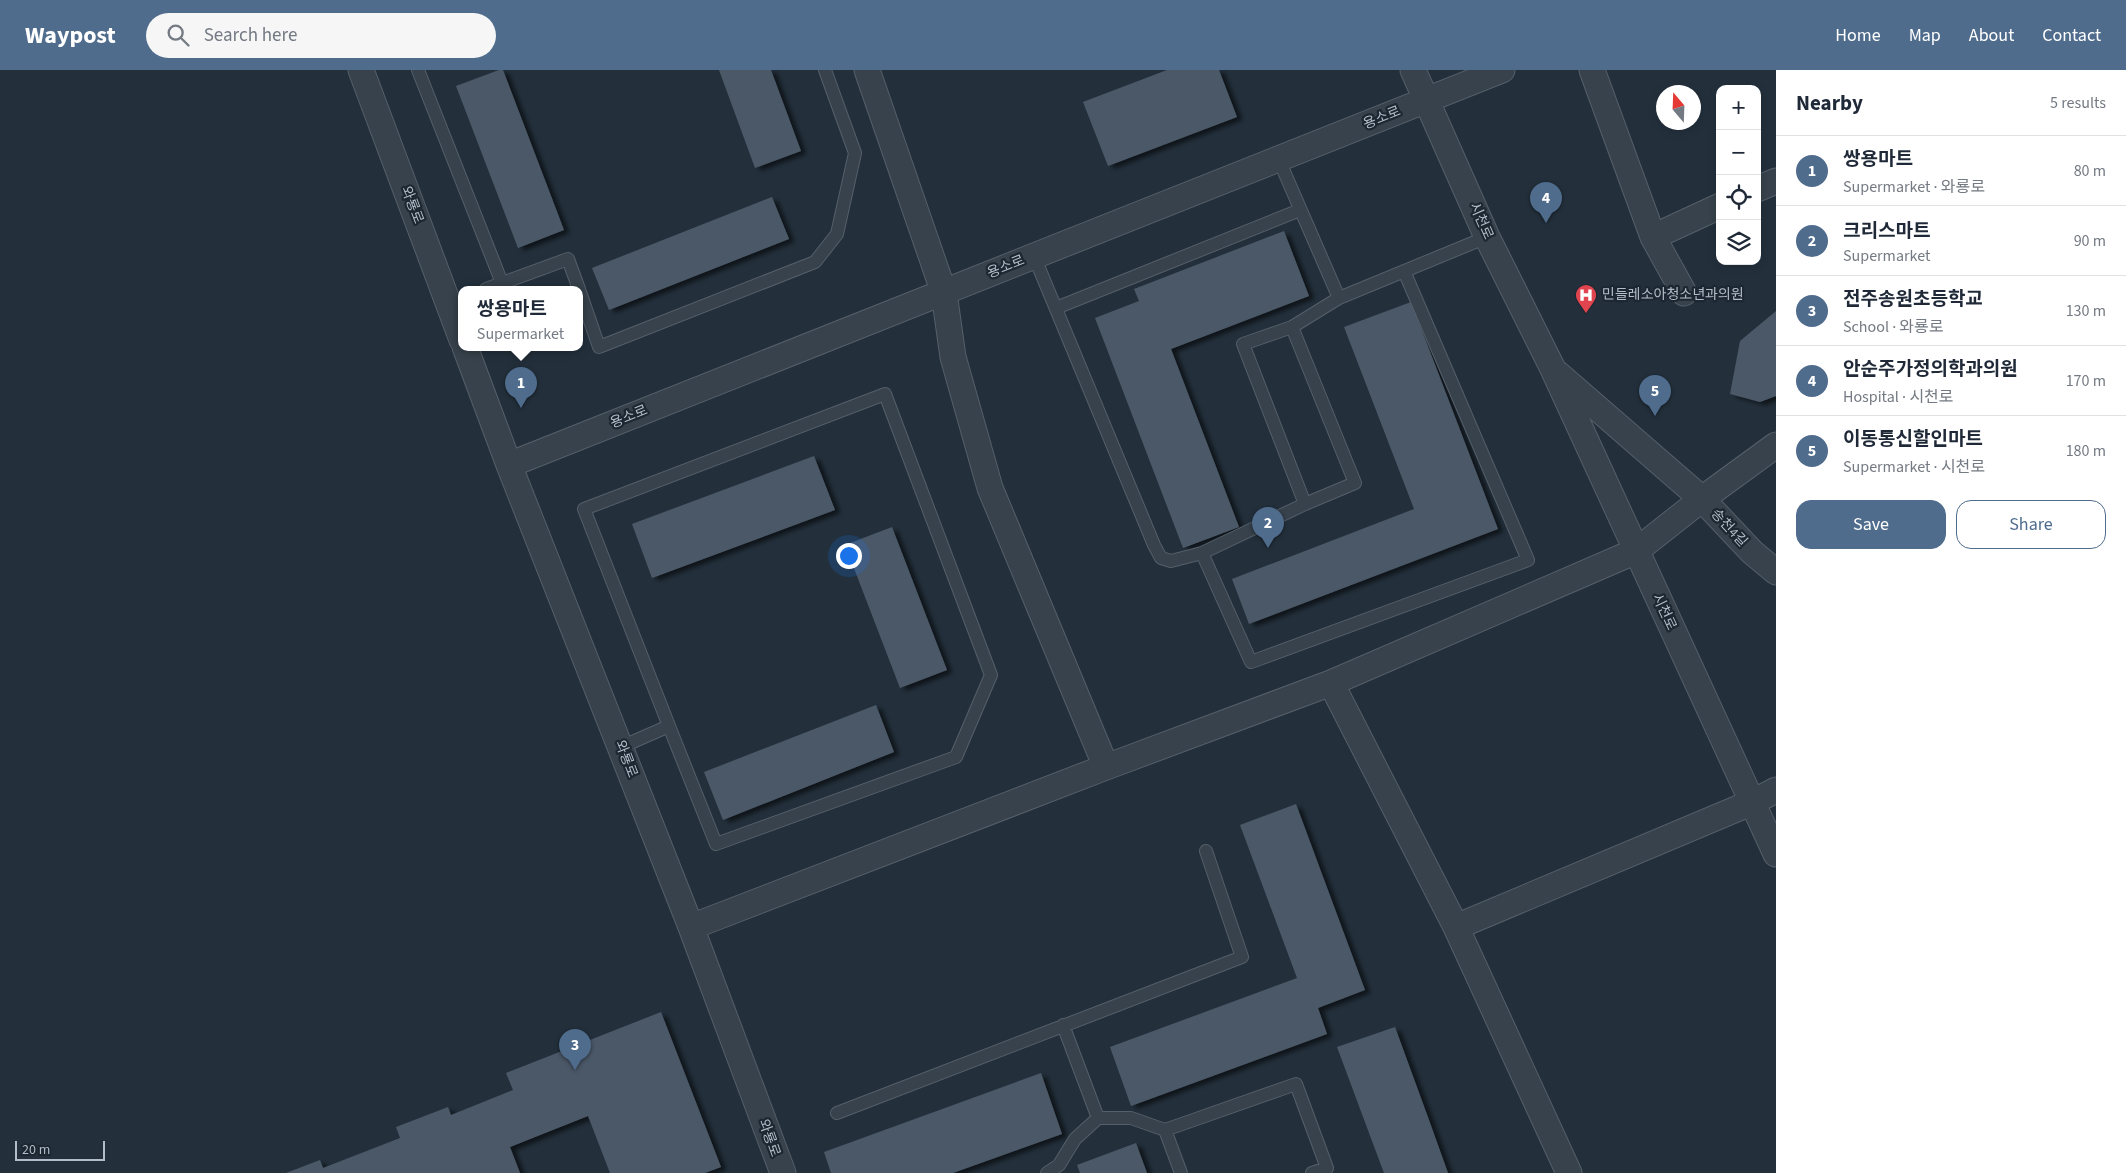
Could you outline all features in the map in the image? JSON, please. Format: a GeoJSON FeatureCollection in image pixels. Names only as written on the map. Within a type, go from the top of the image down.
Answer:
{"type":"FeatureCollection","features":[{"type":"Feature","properties":{"kind":"street","name":"와룡로"},"geometry":{"type":"LineString","coordinates":[[361,70],[455,301],[458,318]]}},
{"type":"Feature","properties":{"kind":"street"},"geometry":{"type":"LineString","coordinates":[[867,70],[944,292],[953,357],[990,488],[1106,767]]}},
{"type":"Feature","properties":{"kind":"street","name":"시천로"},"geometry":{"type":"LineString","coordinates":[[1412,70],[1487,236],[1553,369],[1776,854]]}},
{"type":"Feature","properties":{"kind":"street","name":"용소로"},"geometry":{"type":"LineString","coordinates":[[509,465],[1502,70]]}},
{"type":"Feature","properties":{"kind":"street"},"geometry":{"type":"LineString","coordinates":[[1592,70],[1653,237],[1684,292]]}},
{"type":"Feature","properties":{"kind":"street"},"geometry":{"type":"LineString","coordinates":[[1761,188],[1776,181]]}},
{"type":"Feature","properties":{"kind":"street"},"geometry":{"type":"LineString","coordinates":[[1653,237],[1716,208]]}},
{"type":"Feature","properties":{"kind":"street","name":"와룡로"},"geometry":{"type":"LineString","coordinates":[[466,351],[509,465],[691,927],[782,1173]]}},
{"type":"Feature","properties":{"kind":"street","name":"시천로"},"geometry":{"type":"LineString","coordinates":[[1553,369],[1702,499]]}},
{"type":"Feature","properties":{"kind":"street"},"geometry":{"type":"LineString","coordinates":[[1702,499],[1776,445]]}},
{"type":"Feature","properties":{"kind":"street","name":"송천4길"},"geometry":{"type":"LineString","coordinates":[[691,927],[1106,767],[1332,683],[1636,551],[1702,499],[1752,552],[1776,572]]}},
{"type":"Feature","properties":{"kind":"street"},"geometry":{"type":"LineString","coordinates":[[1332,683],[1456,927],[1569,1173]]}},
{"type":"Feature","properties":{"kind":"street"},"geometry":{"type":"LineString","coordinates":[[1456,927],[1753,802],[1776,790]]}},
{"type":"Feature","properties":{"kind":"lane"},"geometry":{"type":"LineString","coordinates":[[418,70],[502,283]]}},
{"type":"Feature","properties":{"kind":"lane"},"geometry":{"type":"LineString","coordinates":[[583,302],[599,347],[815,262],[837,234],[855,153],[825,70]]}},
{"type":"Feature","properties":{"kind":"lane"},"geometry":{"type":"LineString","coordinates":[[1279,160],[1339,298]]}},
{"type":"Feature","properties":{"kind":"lane"},"geometry":{"type":"LineString","coordinates":[[1056,308],[1300,210]]}},
{"type":"Feature","properties":{"kind":"lane"},"geometry":{"type":"LineString","coordinates":[[1305,504],[1243,344],[1292,327],[1339,298],[1487,236]]}},
{"type":"Feature","properties":{"kind":"lane"},"geometry":{"type":"LineString","coordinates":[[1034,256],[1154,545],[1161,558],[1171,561],[1202,553],[1305,504],[1355,483],[1292,327]]}},
{"type":"Feature","properties":{"kind":"lane"},"geometry":{"type":"LineString","coordinates":[[494,286],[568,259],[577,286]]}},
{"type":"Feature","properties":{"kind":"lane"},"geometry":{"type":"LineString","coordinates":[[1202,553],[1251,662],[1528,560],[1404,272]]}},
{"type":"Feature","properties":{"kind":"lane"},"geometry":{"type":"LineString","coordinates":[[885,394],[991,675],[956,757],[716,844],[669,726],[584,509],[885,394]]}},
{"type":"Feature","properties":{"kind":"lane"},"geometry":{"type":"LineString","coordinates":[[621,747],[669,726]]}},
{"type":"Feature","properties":{"kind":"lane"},"geometry":{"type":"LineString","coordinates":[[837,1113],[1242,957],[1206,851]]}},
{"type":"Feature","properties":{"kind":"lane"},"geometry":{"type":"LineString","coordinates":[[1063,1025],[1098,1118]]}},
{"type":"Feature","properties":{"kind":"lane"},"geometry":{"type":"LineString","coordinates":[[1047,1173],[1059,1165],[1074,1139],[1098,1118],[1131,1118],[1165,1130],[1296,1084],[1327,1168],[1312,1173]]}},
{"type":"Feature","properties":{"kind":"lane"},"geometry":{"type":"LineString","coordinates":[[1165,1130],[1181,1173]]}},
{"type":"Feature","properties":{"kind":"building"},"geometry":{"type":"Polygon","coordinates":[[[503,70],[564,230],[518,248],[456,86],[503,70]]]}},
{"type":"Feature","properties":{"kind":"building"},"geometry":{"type":"Polygon","coordinates":[[[719,70],[771,70],[801,151],[755,168],[719,70]]]}},
{"type":"Feature","properties":{"kind":"building"},"geometry":{"type":"Polygon","coordinates":[[[1167,70],[1219,70],[1237,117],[1108,166],[1083,102],[1167,70]]]}},
{"type":"Feature","properties":{"kind":"building"},"geometry":{"type":"Polygon","coordinates":[[[772,197],[789,239],[609,310],[592,268],[772,197]]]}},
{"type":"Feature","properties":{"kind":"building"},"geometry":{"type":"Polygon","coordinates":[[[1284,231],[1309,296],[1171,349],[1239,527],[1183,548],[1095,318],[1139,301],[1134,289],[1284,231]]]}},
{"type":"Feature","properties":{"kind":"building"},"geometry":{"type":"Polygon","coordinates":[[[1411,302],[1498,529],[1249,624],[1232,579],[1414,509],[1344,327],[1411,302]]]}},
{"type":"Feature","properties":{"kind":"building"},"geometry":{"type":"Polygon","coordinates":[[[1776,311],[1776,396],[1760,402],[1730,394],[1740,341],[1776,311]]]}},
{"type":"Feature","properties":{"kind":"building"},"geometry":{"type":"Polygon","coordinates":[[[814,456],[835,510],[652,578],[632,524],[814,456]]]}},
{"type":"Feature","properties":{"kind":"building"},"geometry":{"type":"Polygon","coordinates":[[[892,527],[947,670],[900,688],[845,545],[892,527]]]}},
{"type":"Feature","properties":{"kind":"building"},"geometry":{"type":"Polygon","coordinates":[[[876,705],[894,752],[723,820],[704,772],[876,705]]]}},
{"type":"Feature","properties":{"kind":"building"},"geometry":{"type":"Polygon","coordinates":[[[1296,804],[1365,990],[1318,1008],[1327,1034],[1131,1106],[1110,1047],[1297,978],[1240,825],[1296,804]]]}},
{"type":"Feature","properties":{"kind":"building"},"geometry":{"type":"Polygon","coordinates":[[[661,1012],[721,1167],[705,1173],[610,1173],[588,1116],[510,1147],[520,1173],[286,1173],[320,1160],[323,1168],[400,1138],[396,1127],[448,1107],[451,1115],[513,1090],[506,1073],[661,1012]]]}},
{"type":"Feature","properties":{"kind":"building"},"geometry":{"type":"Polygon","coordinates":[[[1395,1027],[1448,1173],[1384,1173],[1337,1047],[1395,1027]]]}},
{"type":"Feature","properties":{"kind":"building"},"geometry":{"type":"Polygon","coordinates":[[[1041,1073],[1062,1134],[953,1173],[831,1173],[824,1152],[1041,1073]]]}},
{"type":"Feature","properties":{"kind":"building"},"geometry":{"type":"Polygon","coordinates":[[[1136,1143],[1147,1173],[1080,1173],[1077,1165],[1136,1143]]]}},
{"type":"Feature","properties":{"kind":"place","name":"안순주가정의학과의원"},"geometry":{"type":"Point","coordinates":[1546,223]}},
{"type":"Feature","properties":{"kind":"place","name":"민들레소아청소년과의원"},"geometry":{"type":"Point","coordinates":[1586,314]}},
{"type":"Feature","properties":{"kind":"place","name":"쌍용마트"},"geometry":{"type":"Point","coordinates":[521,408]}},
{"type":"Feature","properties":{"kind":"place","name":"이동통신할인마트"},"geometry":{"type":"Point","coordinates":[1655,416]}},
{"type":"Feature","properties":{"kind":"place","name":"크리스마트"},"geometry":{"type":"Point","coordinates":[1268,548]}},
{"type":"Feature","properties":{"kind":"place","name":"전주송원초등학교"},"geometry":{"type":"Point","coordinates":[575,1070]}}]}
